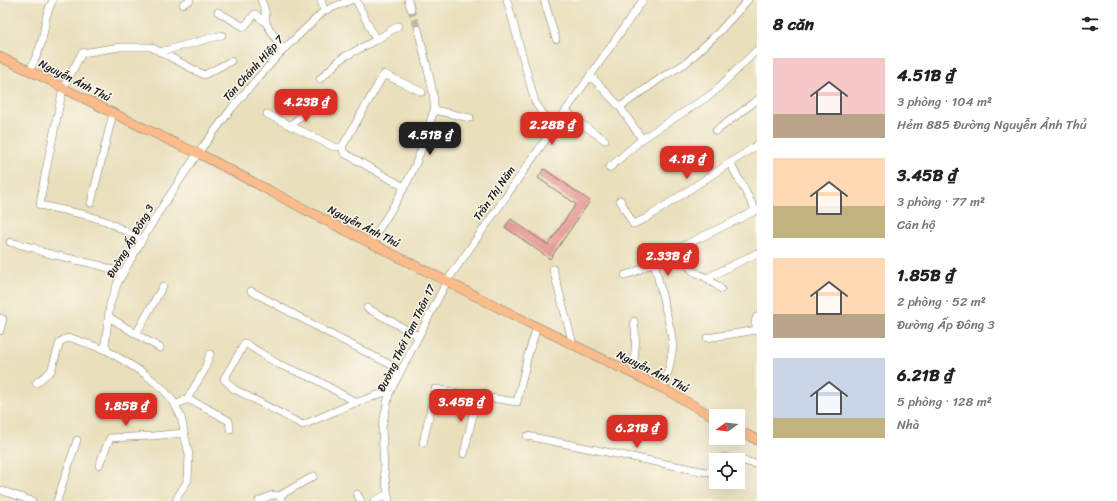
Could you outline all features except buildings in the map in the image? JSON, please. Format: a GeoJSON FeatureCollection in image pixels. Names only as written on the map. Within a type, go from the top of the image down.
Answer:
{"type":"FeatureCollection","features":[{"type":"Feature","properties":{"kind":"main road","name":"Nguyễn Ảnh Thủ"},"geometry":{"type":"LineString","coordinates":[[0,57],[198,154],[370,243],[662,388],[709,414]]}},
{"type":"Feature","properties":{"kind":"main road"},"geometry":{"type":"LineString","coordinates":[[745,434],[757,440]]}},
{"type":"Feature","properties":{"kind":"street"},"geometry":{"type":"LineString","coordinates":[[30,71],[42,40],[45,21],[53,0]]}},
{"type":"Feature","properties":{"kind":"street"},"geometry":{"type":"LineString","coordinates":[[183,4],[190,0]]}},
{"type":"Feature","properties":{"kind":"street"},"geometry":{"type":"LineString","coordinates":[[261,0],[265,10],[266,23]]}},
{"type":"Feature","properties":{"kind":"street"},"geometry":{"type":"LineString","coordinates":[[321,0],[324,11]]}},
{"type":"Feature","properties":{"kind":"street","name":"Tân Chánh Hiệp 7"},"geometry":{"type":"LineString","coordinates":[[198,154],[232,108],[283,50],[324,11],[343,2],[352,0]]}},
{"type":"Feature","properties":{"kind":"street"},"geometry":{"type":"LineString","coordinates":[[356,0],[376,40]]}},
{"type":"Feature","properties":{"kind":"street"},"geometry":{"type":"LineString","coordinates":[[408,0],[411,9]]}},
{"type":"Feature","properties":{"kind":"street"},"geometry":{"type":"LineString","coordinates":[[507,0],[535,102],[543,114],[556,124]]}},
{"type":"Feature","properties":{"kind":"street"},"geometry":{"type":"LineString","coordinates":[[544,0],[556,39]]}},
{"type":"Feature","properties":{"kind":"street","name":"Trần Thị Năm"},"geometry":{"type":"LineString","coordinates":[[447,281],[643,0]]}},
{"type":"Feature","properties":{"kind":"street"},"geometry":{"type":"LineString","coordinates":[[620,107],[664,76],[686,63],[718,33],[748,0]]}},
{"type":"Feature","properties":{"kind":"street"},"geometry":{"type":"LineString","coordinates":[[218,12],[244,27],[255,14],[266,23],[283,50]]}},
{"type":"Feature","properties":{"kind":"street"},"geometry":{"type":"LineString","coordinates":[[320,79],[342,58],[376,40],[398,26]]}},
{"type":"Feature","properties":{"kind":"street"},"geometry":{"type":"LineString","coordinates":[[370,243],[411,175],[422,150],[434,110],[434,96],[418,29]]}},
{"type":"Feature","properties":{"kind":"street"},"geometry":{"type":"LineString","coordinates":[[160,52],[222,35]]}},
{"type":"Feature","properties":{"kind":"street"},"geometry":{"type":"LineString","coordinates":[[142,240],[108,222],[86,215],[40,205],[63,88],[82,53],[120,47],[151,47],[204,75],[231,60]]}},
{"type":"Feature","properties":{"kind":"street"},"geometry":{"type":"LineString","coordinates":[[609,168],[642,139],[712,94],[757,50]]}},
{"type":"Feature","properties":{"kind":"street"},"geometry":{"type":"LineString","coordinates":[[404,187],[344,153],[342,147],[384,74],[422,92]]}},
{"type":"Feature","properties":{"kind":"street"},"geometry":{"type":"LineString","coordinates":[[590,75],[620,107],[642,139]]}},
{"type":"Feature","properties":{"kind":"street"},"geometry":{"type":"LineString","coordinates":[[290,126],[327,93]]}},
{"type":"Feature","properties":{"kind":"street"},"geometry":{"type":"LineString","coordinates":[[716,131],[757,100]]}},
{"type":"Feature","properties":{"kind":"street"},"geometry":{"type":"LineString","coordinates":[[434,110],[470,118]]}},
{"type":"Feature","properties":{"kind":"street"},"geometry":{"type":"LineString","coordinates":[[566,110],[574,119],[605,140]]}},
{"type":"Feature","properties":{"kind":"street"},"geometry":{"type":"LineString","coordinates":[[91,203],[113,113]]}},
{"type":"Feature","properties":{"kind":"street"},"geometry":{"type":"LineString","coordinates":[[267,114],[334,147],[342,147]]}},
{"type":"Feature","properties":{"kind":"street"},"geometry":{"type":"LineString","coordinates":[[620,200],[633,224],[645,219],[757,145]]}},
{"type":"Feature","properties":{"kind":"street","name":"Đường Ấp Đông 3"},"geometry":{"type":"LineString","coordinates":[[108,351],[105,344],[110,304],[118,282],[160,210],[198,154]]}},
{"type":"Feature","properties":{"kind":"street"},"geometry":{"type":"LineString","coordinates":[[625,275],[635,272],[679,248],[756,211],[730,163]]}},
{"type":"Feature","properties":{"kind":"street"},"geometry":{"type":"LineString","coordinates":[[10,242],[34,248],[42,252],[102,266],[123,274]]}},
{"type":"Feature","properties":{"kind":"street"},"geometry":{"type":"LineString","coordinates":[[708,278],[757,253]]}},
{"type":"Feature","properties":{"kind":"street"},"geometry":{"type":"LineString","coordinates":[[686,261],[692,271],[708,278],[722,289]]}},
{"type":"Feature","properties":{"kind":"street"},"geometry":{"type":"LineString","coordinates":[[654,262],[674,347],[669,369],[662,388]]}},
{"type":"Feature","properties":{"kind":"street"},"geometry":{"type":"LineString","coordinates":[[553,269],[573,344]]}},
{"type":"Feature","properties":{"kind":"street","name":"Đường Thới Tam Thôn 17"},"geometry":{"type":"LineString","coordinates":[[388,498],[384,471],[382,428],[388,394],[447,281]]}},
{"type":"Feature","properties":{"kind":"street"},"geometry":{"type":"LineString","coordinates":[[136,334],[163,286]]}},
{"type":"Feature","properties":{"kind":"street"},"geometry":{"type":"LineString","coordinates":[[251,291],[401,370]]}},
{"type":"Feature","properties":{"kind":"street"},"geometry":{"type":"LineString","coordinates":[[367,308],[418,336]]}},
{"type":"Feature","properties":{"kind":"street"},"geometry":{"type":"LineString","coordinates":[[109,317],[160,348]]}},
{"type":"Feature","properties":{"kind":"street"},"geometry":{"type":"LineString","coordinates":[[707,338],[757,330],[755,321],[757,317]]}},
{"type":"Feature","properties":{"kind":"street"},"geometry":{"type":"LineString","coordinates":[[0,318],[2,319],[0,331]]}},
{"type":"Feature","properties":{"kind":"street"},"geometry":{"type":"LineString","coordinates":[[632,374],[635,357],[636,334],[634,321]]}},
{"type":"Feature","properties":{"kind":"street"},"geometry":{"type":"LineString","coordinates":[[424,443],[434,389],[517,402],[528,355],[537,327]]}},
{"type":"Feature","properties":{"kind":"street"},"geometry":{"type":"LineString","coordinates":[[36,383],[51,371],[60,342],[71,338],[108,351],[145,374],[163,389],[173,401],[181,417],[189,455],[188,480],[176,501]]}},
{"type":"Feature","properties":{"kind":"street"},"geometry":{"type":"LineString","coordinates":[[357,403],[315,379],[278,364],[245,343],[224,379],[234,389],[303,425],[391,390]]}},
{"type":"Feature","properties":{"kind":"street"},"geometry":{"type":"LineString","coordinates":[[175,405],[187,399],[204,371],[210,354]]}},
{"type":"Feature","properties":{"kind":"street"},"geometry":{"type":"LineString","coordinates":[[464,454],[477,396]]}},
{"type":"Feature","properties":{"kind":"street"},"geometry":{"type":"LineString","coordinates":[[187,399],[203,406],[229,421],[230,429]]}},
{"type":"Feature","properties":{"kind":"street"},"geometry":{"type":"LineString","coordinates":[[99,465],[110,438],[184,433]]}},
{"type":"Feature","properties":{"kind":"street"},"geometry":{"type":"LineString","coordinates":[[527,436],[709,472]]}},
{"type":"Feature","properties":{"kind":"street"},"geometry":{"type":"LineString","coordinates":[[57,501],[77,440]]}},
{"type":"Feature","properties":{"kind":"street"},"geometry":{"type":"LineString","coordinates":[[745,462],[757,464]]}},
{"type":"Feature","properties":{"kind":"street"},"geometry":{"type":"LineString","coordinates":[[259,501],[276,494],[281,499],[314,476]]}},
{"type":"Feature","properties":{"kind":"street"},"geometry":{"type":"LineString","coordinates":[[0,490],[32,501]]}},
{"type":"Feature","properties":{"kind":"street"},"geometry":{"type":"LineString","coordinates":[[357,494],[361,501]]}},
{"type":"Feature","properties":{"kind":"street"},"geometry":{"type":"LineString","coordinates":[[374,501],[388,498]]}},
{"type":"Feature","properties":{"kind":"tunnel"},"geometry":{"type":"LineString","coordinates":[[411,9],[418,29]]}}]}
